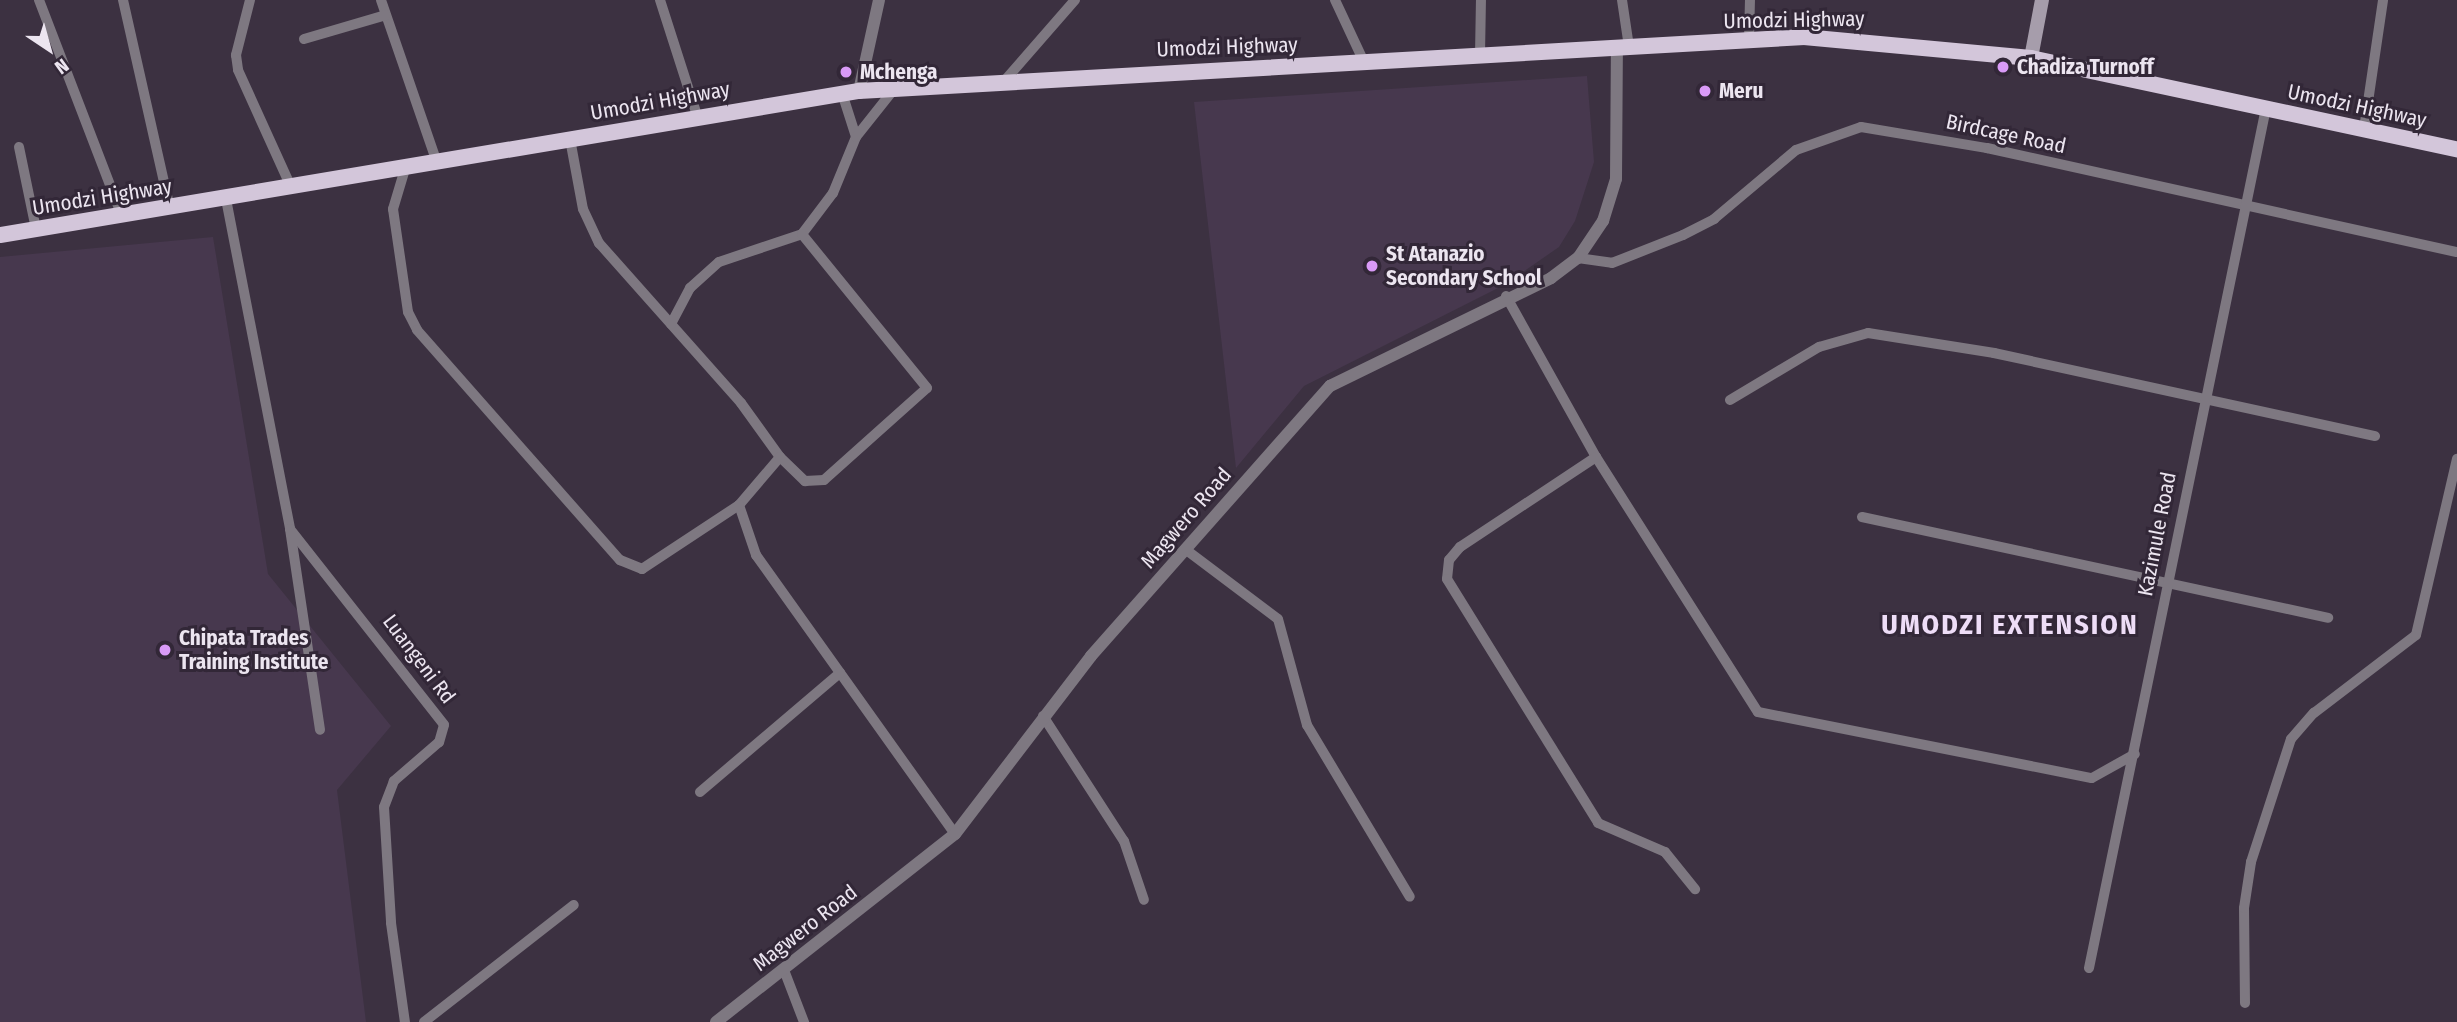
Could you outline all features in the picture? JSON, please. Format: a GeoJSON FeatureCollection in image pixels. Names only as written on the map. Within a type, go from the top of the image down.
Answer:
{"type":"FeatureCollection","features":[{"type":"Feature","properties":{"kind":"highway","name":"Umodzi Highway"},"geometry":{"type":"LineString","coordinates":[[0,235],[405,169],[698,115],[859,91],[1006,79],[1749,40],[1868,39],[2031,58],[2457,149]]}},
{"type":"Feature","properties":{"kind":"main road"},"geometry":{"type":"LineString","coordinates":[[2031,58],[2042,0]]}},
{"type":"Feature","properties":{"kind":"street"},"geometry":{"type":"LineString","coordinates":[[39,0],[122,216]]}},
{"type":"Feature","properties":{"kind":"street"},"geometry":{"type":"LineString","coordinates":[[123,0],[170,208]]}},
{"type":"Feature","properties":{"kind":"street"},"geometry":{"type":"LineString","coordinates":[[250,0],[236,55],[239,70],[291,187]]}},
{"type":"Feature","properties":{"kind":"street"},"geometry":{"type":"LineString","coordinates":[[381,0],[437,163]]}},
{"type":"Feature","properties":{"kind":"street"},"geometry":{"type":"LineString","coordinates":[[660,0],[698,115]]}},
{"type":"Feature","properties":{"kind":"street"},"geometry":{"type":"LineString","coordinates":[[859,91],[879,0]]}},
{"type":"Feature","properties":{"kind":"street"},"geometry":{"type":"LineString","coordinates":[[1006,79],[1074,0]]}},
{"type":"Feature","properties":{"kind":"street"},"geometry":{"type":"LineString","coordinates":[[1335,0],[1364,62]]}},
{"type":"Feature","properties":{"kind":"street"},"geometry":{"type":"LineString","coordinates":[[1480,55],[1481,0]]}},
{"type":"Feature","properties":{"kind":"street"},"geometry":{"type":"LineString","coordinates":[[1622,0],[1623,47]]}},
{"type":"Feature","properties":{"kind":"street"},"geometry":{"type":"LineString","coordinates":[[1749,40],[1750,0]]}},
{"type":"Feature","properties":{"kind":"street"},"geometry":{"type":"LineString","coordinates":[[2364,129],[2383,0]]}},
{"type":"Feature","properties":{"kind":"street"},"geometry":{"type":"LineString","coordinates":[[304,39],[386,15]]}},
{"type":"Feature","properties":{"kind":"street","name":"Magwero Road"},"geometry":{"type":"LineString","coordinates":[[716,1022],[955,834],[1043,716],[1185,549],[1330,386],[1506,296],[1551,278],[1578,258],[1603,221],[1616,179],[1623,47]]}},
{"type":"Feature","properties":{"kind":"street"},"geometry":{"type":"LineString","coordinates":[[671,324],[690,288],[719,262],[802,234],[833,194],[856,137],[895,88]]}},
{"type":"Feature","properties":{"kind":"street"},"geometry":{"type":"LineString","coordinates":[[842,93],[856,137]]}},
{"type":"Feature","properties":{"kind":"street","name":"Kazimule Road"},"geometry":{"type":"LineString","coordinates":[[2089,968],[2135,754],[2166,585],[2248,207],[2266,108]]}},
{"type":"Feature","properties":{"kind":"street","name":"Birdcage Road"},"geometry":{"type":"LineString","coordinates":[[1578,258],[1612,263],[1683,235],[1714,219],[1796,150],[1861,127],[2457,252]]}},
{"type":"Feature","properties":{"kind":"street"},"geometry":{"type":"LineString","coordinates":[[570,139],[590,227],[780,457],[805,481],[824,480],[927,388],[802,234]]}},
{"type":"Feature","properties":{"kind":"street"},"geometry":{"type":"LineString","coordinates":[[19,147],[36,229]]}},
{"type":"Feature","properties":{"kind":"street"},"geometry":{"type":"LineString","coordinates":[[405,169],[393,209],[408,312],[417,330],[621,560],[642,569],[739,505],[780,457]]}},
{"type":"Feature","properties":{"kind":"street","name":"Luangeni Rd"},"geometry":{"type":"LineString","coordinates":[[226,199],[290,529],[320,730]]}},
{"type":"Feature","properties":{"kind":"street"},"geometry":{"type":"LineString","coordinates":[[1506,296],[1595,457],[1758,712],[2092,778],[2135,754]]}},
{"type":"Feature","properties":{"kind":"street"},"geometry":{"type":"LineString","coordinates":[[1730,400],[1819,347],[1868,333],[2375,436]]}},
{"type":"Feature","properties":{"kind":"street"},"geometry":{"type":"LineString","coordinates":[[1595,457],[1460,547],[1449,561],[1447,579],[1598,823],[1665,852],[1695,889]]}},
{"type":"Feature","properties":{"kind":"street"},"geometry":{"type":"LineString","coordinates":[[2245,1003],[2244,908],[2251,862],[2291,739],[2314,713],[2413,640],[2457,459]]}},
{"type":"Feature","properties":{"kind":"street"},"geometry":{"type":"LineString","coordinates":[[739,505],[756,555],[955,834]]}},
{"type":"Feature","properties":{"kind":"street"},"geometry":{"type":"LineString","coordinates":[[1862,517],[2328,618]]}},
{"type":"Feature","properties":{"kind":"street","name":"Luangeni Rd"},"geometry":{"type":"LineString","coordinates":[[290,529],[444,725],[439,742],[394,781],[384,807],[388,901],[405,1022]]}},
{"type":"Feature","properties":{"kind":"street"},"geometry":{"type":"LineString","coordinates":[[1185,549],[1278,620],[1307,724],[1410,897]]}},
{"type":"Feature","properties":{"kind":"street"},"geometry":{"type":"LineString","coordinates":[[700,792],[840,673]]}},
{"type":"Feature","properties":{"kind":"street"},"geometry":{"type":"LineString","coordinates":[[1043,716],[1124,841],[1143,900]]}},
{"type":"Feature","properties":{"kind":"street"},"geometry":{"type":"LineString","coordinates":[[424,1022],[574,905]]}},
{"type":"Feature","properties":{"kind":"street"},"geometry":{"type":"LineString","coordinates":[[784,970],[804,1022]]}},
{"type":"Feature","properties":{"kind":"shaded area","name":"St Atanazio Secondary School"},"geometry":{"type":"Polygon","coordinates":[[[1587,76],[1594,162],[1575,221],[1559,247],[1504,285],[1304,386],[1236,468],[1194,102],[1587,76]]]}},
{"type":"Feature","properties":{"kind":"shaded area","name":"Chipata Trades Training Institute"},"geometry":{"type":"Polygon","coordinates":[[[213,237],[268,574],[391,726],[337,790],[366,1022],[0,1022],[0,257],[213,237]]]}},
{"type":"Feature","properties":{"kind":"place","name":"Chadiza Turnoff"},"geometry":{"type":"Point","coordinates":[2003,67]}},
{"type":"Feature","properties":{"kind":"place","name":"Mchenga"},"geometry":{"type":"Point","coordinates":[846,72]}},
{"type":"Feature","properties":{"kind":"place","name":"Meru"},"geometry":{"type":"Point","coordinates":[1705,91]}},
{"type":"Feature","properties":{"kind":"place","name":"St Atanazio Secondary School"},"geometry":{"type":"Point","coordinates":[1372,266]}},
{"type":"Feature","properties":{"kind":"place","name":"Chipata Trades Training Institute"},"geometry":{"type":"Point","coordinates":[165,650]}},
{"type":"Feature","properties":{"kind":"district","name":"UMODZI EXTENSION"},"geometry":{"type":"Point","coordinates":[2010,625]}}]}
